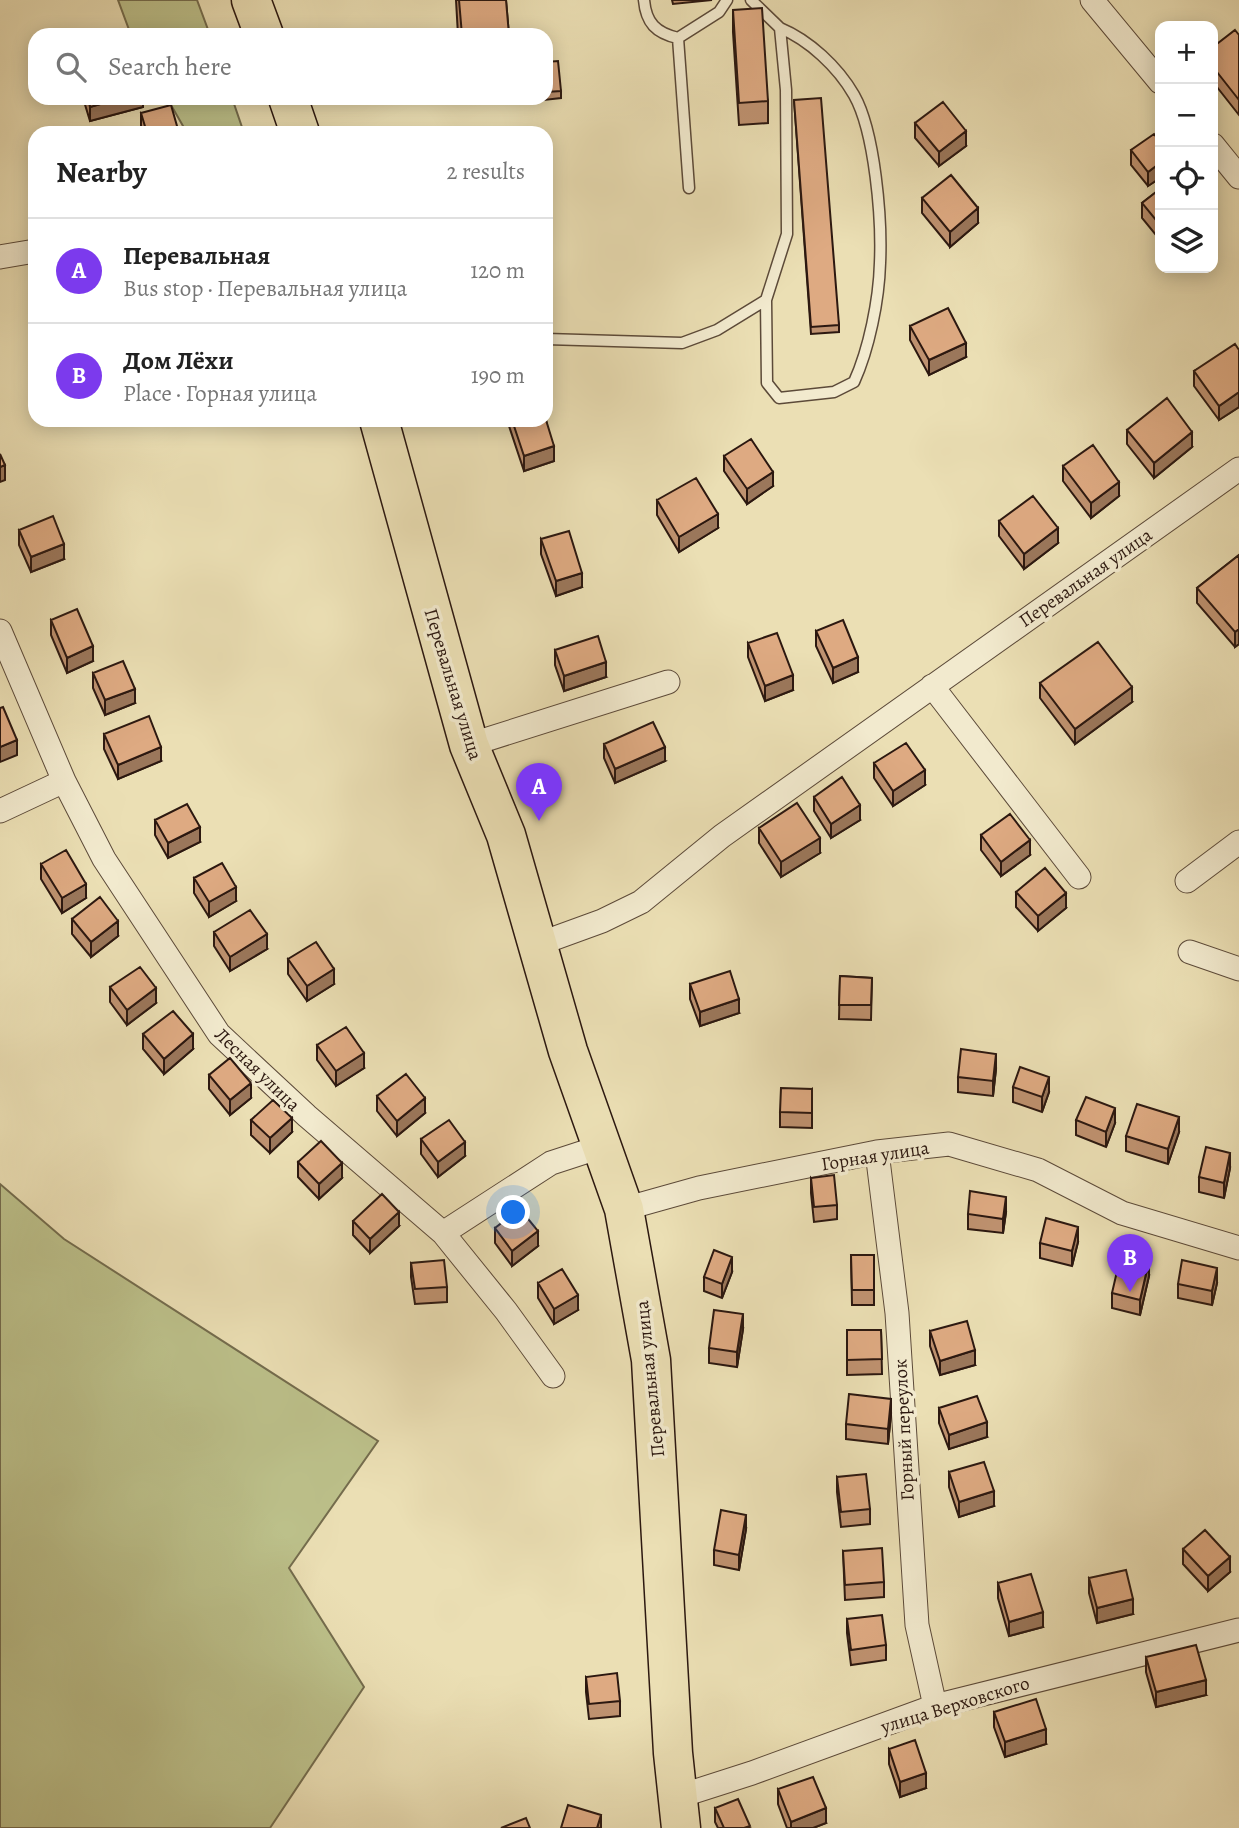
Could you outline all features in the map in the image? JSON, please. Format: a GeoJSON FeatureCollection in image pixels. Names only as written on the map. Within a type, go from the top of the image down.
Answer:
{"type":"FeatureCollection","features":[{"type":"Feature","properties":{"kind":"highway"},"geometry":{"type":"LineString","coordinates":[[290,105],[298,126]]}},
{"type":"Feature","properties":{"kind":"highway","name":"Перевальная улица"},"geometry":{"type":"LineString","coordinates":[[381,427],[469,745],[506,835],[536,945],[600,1147],[624,1209],[651,1360],[679,1812]]}},
{"type":"Feature","properties":{"kind":"street"},"geometry":{"type":"LineString","coordinates":[[1093,0],[1155,76]]}},
{"type":"Feature","properties":{"kind":"street"},"geometry":{"type":"LineString","coordinates":[[1215,147],[1239,177]]}},
{"type":"Feature","properties":{"kind":"street"},"geometry":{"type":"LineString","coordinates":[[0,257],[28,252]]}},
{"type":"Feature","properties":{"kind":"street","name":"Перевальная улица"},"geometry":{"type":"LineString","coordinates":[[536,945],[602,921],[641,902],[722,836],[1239,469]]}},
{"type":"Feature","properties":{"kind":"street","name":"Лесная улица"},"geometry":{"type":"LineString","coordinates":[[0,631],[64,781],[104,859],[219,1034],[307,1116],[443,1233],[506,1311],[553,1377]]}},
{"type":"Feature","properties":{"kind":"street"},"geometry":{"type":"LineString","coordinates":[[469,745],[668,682]]}},
{"type":"Feature","properties":{"kind":"street"},"geometry":{"type":"LineString","coordinates":[[932,686],[1079,877]]}},
{"type":"Feature","properties":{"kind":"street"},"geometry":{"type":"LineString","coordinates":[[0,811],[64,781]]}},
{"type":"Feature","properties":{"kind":"street"},"geometry":{"type":"LineString","coordinates":[[1187,881],[1239,842]]}},
{"type":"Feature","properties":{"kind":"street"},"geometry":{"type":"LineString","coordinates":[[1190,952],[1239,969]]}},
{"type":"Feature","properties":{"kind":"street","name":"Горная улица"},"geometry":{"type":"LineString","coordinates":[[624,1209],[699,1188],[877,1152],[949,1144],[1038,1170],[1122,1213],[1239,1248]]}},
{"type":"Feature","properties":{"kind":"street"},"geometry":{"type":"LineString","coordinates":[[443,1233],[551,1163],[600,1147]]}},
{"type":"Feature","properties":{"kind":"street","name":"Горный переулок"},"geometry":{"type":"LineString","coordinates":[[877,1152],[897,1313],[917,1625],[935,1706]]}},
{"type":"Feature","properties":{"kind":"street"},"geometry":{"type":"LineString","coordinates":[[1230,1632],[1239,1649]]}},
{"type":"Feature","properties":{"kind":"street","name":"улица Верховского"},"geometry":{"type":"LineString","coordinates":[[679,1812],[752,1773],[935,1706],[1230,1632]]}},
{"type":"Feature","properties":{"kind":"lane"},"geometry":{"type":"LineString","coordinates":[[644,0],[650,24],[664,35],[678,38],[719,12],[727,0]]}},
{"type":"Feature","properties":{"kind":"lane"},"geometry":{"type":"LineString","coordinates":[[751,0],[780,28],[800,36],[833,68],[855,96],[873,151],[880,263],[865,357],[854,382],[834,392],[779,398],[767,383],[766,300],[787,233],[786,90],[780,28]]}},
{"type":"Feature","properties":{"kind":"lane"},"geometry":{"type":"LineString","coordinates":[[678,38],[689,188]]}},
{"type":"Feature","properties":{"kind":"lane"},"geometry":{"type":"LineString","coordinates":[[553,339],[682,343],[717,330],[766,300]]}},
{"type":"Feature","properties":{"kind":"green space"},"geometry":{"type":"Polygon","coordinates":[[[118,0],[197,0],[207,28],[128,28],[118,0]]]}},
{"type":"Feature","properties":{"kind":"green space"},"geometry":{"type":"Polygon","coordinates":[[[171,105],[234,105],[242,126],[183,126],[171,105]]]}},
{"type":"Feature","properties":{"kind":"green space"},"geometry":{"type":"Polygon","coordinates":[[[0,1184],[64,1239],[378,1441],[289,1568],[364,1687],[270,1828],[0,1828],[0,1184]]]}},
{"type":"Feature","properties":{"kind":"building"},"geometry":{"type":"Polygon","coordinates":[[[459,0],[506,0],[508,28],[461,28],[459,0]]]}},
{"type":"Feature","properties":{"kind":"building"},"geometry":{"type":"Polygon","coordinates":[[[762,8],[768,101],[739,103],[733,10],[762,8]]]}},
{"type":"Feature","properties":{"kind":"building"},"geometry":{"type":"Polygon","coordinates":[[[1235,30],[1239,35],[1239,100],[1218,73],[1218,43],[1235,30]]]}},
{"type":"Feature","properties":{"kind":"building"},"geometry":{"type":"Polygon","coordinates":[[[553,61],[558,61],[561,91],[553,92],[553,61]]]}},
{"type":"Feature","properties":{"kind":"building"},"geometry":{"type":"Polygon","coordinates":[[[821,98],[839,325],[811,327],[794,100],[821,98]]]}},
{"type":"Feature","properties":{"kind":"building"},"geometry":{"type":"Polygon","coordinates":[[[943,102],[966,131],[939,152],[915,123],[943,102]]]}},
{"type":"Feature","properties":{"kind":"building"},"geometry":{"type":"Polygon","coordinates":[[[171,105],[177,126],[145,126],[141,113],[171,105]]]}},
{"type":"Feature","properties":{"kind":"building"},"geometry":{"type":"Polygon","coordinates":[[[1154,134],[1155,167],[1148,172],[1131,150],[1154,134]]]}},
{"type":"Feature","properties":{"kind":"building"},"geometry":{"type":"Polygon","coordinates":[[[951,175],[978,208],[950,232],[922,198],[951,175]]]}},
{"type":"Feature","properties":{"kind":"building"},"geometry":{"type":"Polygon","coordinates":[[[1155,193],[1155,219],[1142,203],[1155,193]]]}},
{"type":"Feature","properties":{"kind":"building"},"geometry":{"type":"Polygon","coordinates":[[[948,308],[966,343],[929,360],[910,326],[948,308]]]}},
{"type":"Feature","properties":{"kind":"building"},"geometry":{"type":"Polygon","coordinates":[[[1235,344],[1239,350],[1239,392],[1219,406],[1194,371],[1235,344]]]}},
{"type":"Feature","properties":{"kind":"building"},"geometry":{"type":"Polygon","coordinates":[[[1167,398],[1192,432],[1154,463],[1127,430],[1167,398]]]}},
{"type":"Feature","properties":{"kind":"building"},"geometry":{"type":"Polygon","coordinates":[[[514,427],[548,427],[554,446],[524,456],[514,427]]]}},
{"type":"Feature","properties":{"kind":"building"},"geometry":{"type":"Polygon","coordinates":[[[751,439],[773,472],[747,489],[724,456],[751,439]]]}},
{"type":"Feature","properties":{"kind":"building"},"geometry":{"type":"Polygon","coordinates":[[[1093,445],[1119,482],[1091,503],[1063,466],[1093,445]]]}},
{"type":"Feature","properties":{"kind":"building"},"geometry":{"type":"Polygon","coordinates":[[[0,454],[5,465],[0,467],[0,454]]]}},
{"type":"Feature","properties":{"kind":"building"},"geometry":{"type":"Polygon","coordinates":[[[696,478],[718,514],[679,537],[657,500],[696,478]]]}},
{"type":"Feature","properties":{"kind":"building"},"geometry":{"type":"Polygon","coordinates":[[[1033,496],[1058,528],[1024,554],[999,521],[1033,496]]]}},
{"type":"Feature","properties":{"kind":"building"},"geometry":{"type":"Polygon","coordinates":[[[53,516],[64,544],[31,557],[19,530],[53,516]]]}},
{"type":"Feature","properties":{"kind":"building"},"geometry":{"type":"Polygon","coordinates":[[[569,531],[582,573],[556,581],[541,539],[569,531]]]}},
{"type":"Feature","properties":{"kind":"building"},"geometry":{"type":"Polygon","coordinates":[[[1239,555],[1239,629],[1235,632],[1197,588],[1239,555]]]}},
{"type":"Feature","properties":{"kind":"building"},"geometry":{"type":"Polygon","coordinates":[[[77,609],[93,646],[67,658],[51,620],[77,609]]]}},
{"type":"Feature","properties":{"kind":"building"},"geometry":{"type":"Polygon","coordinates":[[[843,620],[858,657],[833,668],[816,631],[843,620]]]}},
{"type":"Feature","properties":{"kind":"building"},"geometry":{"type":"Polygon","coordinates":[[[777,633],[793,675],[765,686],[748,643],[777,633]]]}},
{"type":"Feature","properties":{"kind":"building"},"geometry":{"type":"Polygon","coordinates":[[[598,636],[606,662],[564,676],[555,650],[598,636]]]}},
{"type":"Feature","properties":{"kind":"building"},"geometry":{"type":"Polygon","coordinates":[[[1098,642],[1132,687],[1075,729],[1040,683],[1098,642]]]}},
{"type":"Feature","properties":{"kind":"building"},"geometry":{"type":"Polygon","coordinates":[[[123,661],[135,689],[105,700],[93,673],[123,661]]]}},
{"type":"Feature","properties":{"kind":"building"},"geometry":{"type":"Polygon","coordinates":[[[3,707],[17,740],[0,747],[0,708],[3,707]]]}},
{"type":"Feature","properties":{"kind":"building"},"geometry":{"type":"Polygon","coordinates":[[[149,716],[161,747],[118,765],[104,734],[149,716]]]}},
{"type":"Feature","properties":{"kind":"building"},"geometry":{"type":"Polygon","coordinates":[[[653,722],[665,747],[615,769],[604,744],[653,722]]]}},
{"type":"Feature","properties":{"kind":"building"},"geometry":{"type":"Polygon","coordinates":[[[906,743],[925,770],[893,791],[874,763],[906,743]]]}},
{"type":"Feature","properties":{"kind":"building"},"geometry":{"type":"Polygon","coordinates":[[[842,777],[860,805],[831,824],[814,797],[842,777]]]}},
{"type":"Feature","properties":{"kind":"building"},"geometry":{"type":"Polygon","coordinates":[[[797,803],[820,838],[781,862],[759,828],[797,803]]]}},
{"type":"Feature","properties":{"kind":"building"},"geometry":{"type":"Polygon","coordinates":[[[187,804],[200,827],[168,843],[155,820],[187,804]]]}},
{"type":"Feature","properties":{"kind":"building"},"geometry":{"type":"Polygon","coordinates":[[[1010,814],[1030,840],[1001,862],[981,835],[1010,814]]]}},
{"type":"Feature","properties":{"kind":"building"},"geometry":{"type":"Polygon","coordinates":[[[66,850],[86,884],[62,898],[41,864],[66,850]]]}},
{"type":"Feature","properties":{"kind":"building"},"geometry":{"type":"Polygon","coordinates":[[[222,863],[236,887],[209,902],[194,878],[222,863]]]}},
{"type":"Feature","properties":{"kind":"building"},"geometry":{"type":"Polygon","coordinates":[[[1045,868],[1066,893],[1038,916],[1016,892],[1045,868]]]}},
{"type":"Feature","properties":{"kind":"building"},"geometry":{"type":"Polygon","coordinates":[[[100,897],[118,921],[91,942],[72,919],[100,897]]]}},
{"type":"Feature","properties":{"kind":"building"},"geometry":{"type":"Polygon","coordinates":[[[250,910],[267,934],[230,957],[214,932],[250,910]]]}},
{"type":"Feature","properties":{"kind":"building"},"geometry":{"type":"Polygon","coordinates":[[[316,942],[334,969],[307,986],[288,959],[316,942]]]}},
{"type":"Feature","properties":{"kind":"building"},"geometry":{"type":"Polygon","coordinates":[[[140,967],[156,988],[127,1010],[110,987],[140,967]]]}},
{"type":"Feature","properties":{"kind":"building"},"geometry":{"type":"Polygon","coordinates":[[[730,971],[739,999],[700,1012],[690,984],[730,971]]]}},
{"type":"Feature","properties":{"kind":"building"},"geometry":{"type":"Polygon","coordinates":[[[840,976],[872,978],[871,1005],[839,1005],[840,976]]]}},
{"type":"Feature","properties":{"kind":"building"},"geometry":{"type":"Polygon","coordinates":[[[173,1011],[193,1034],[164,1059],[143,1034],[173,1011]]]}},
{"type":"Feature","properties":{"kind":"building"},"geometry":{"type":"Polygon","coordinates":[[[346,1027],[364,1053],[336,1071],[317,1045],[346,1027]]]}},
{"type":"Feature","properties":{"kind":"building"},"geometry":{"type":"Polygon","coordinates":[[[961,1049],[996,1054],[993,1081],[958,1077],[961,1049]]]}},
{"type":"Feature","properties":{"kind":"building"},"geometry":{"type":"Polygon","coordinates":[[[230,1058],[251,1083],[230,1100],[209,1075],[230,1058]]]}},
{"type":"Feature","properties":{"kind":"building"},"geometry":{"type":"Polygon","coordinates":[[[1020,1067],[1049,1077],[1042,1097],[1013,1087],[1020,1067]]]}},
{"type":"Feature","properties":{"kind":"building"},"geometry":{"type":"Polygon","coordinates":[[[406,1074],[425,1098],[397,1121],[377,1096],[406,1074]]]}},
{"type":"Feature","properties":{"kind":"building"},"geometry":{"type":"Polygon","coordinates":[[[781,1088],[812,1089],[812,1113],[780,1112],[781,1088]]]}},
{"type":"Feature","properties":{"kind":"building"},"geometry":{"type":"Polygon","coordinates":[[[1086,1097],[1115,1108],[1106,1132],[1076,1120],[1086,1097]]]}},
{"type":"Feature","properties":{"kind":"building"},"geometry":{"type":"Polygon","coordinates":[[[273,1100],[292,1118],[270,1138],[251,1120],[273,1100]]]}},
{"type":"Feature","properties":{"kind":"building"},"geometry":{"type":"Polygon","coordinates":[[[1137,1104],[1179,1117],[1168,1149],[1126,1136],[1137,1104]]]}},
{"type":"Feature","properties":{"kind":"building"},"geometry":{"type":"Polygon","coordinates":[[[449,1120],[465,1142],[438,1162],[421,1139],[449,1120]]]}},
{"type":"Feature","properties":{"kind":"building"},"geometry":{"type":"Polygon","coordinates":[[[321,1141],[342,1163],[319,1184],[298,1162],[321,1141]]]}},
{"type":"Feature","properties":{"kind":"building"},"geometry":{"type":"Polygon","coordinates":[[[1206,1147],[1230,1153],[1224,1183],[1199,1177],[1206,1147]]]}},
{"type":"Feature","properties":{"kind":"building"},"geometry":{"type":"Polygon","coordinates":[[[834,1175],[837,1205],[814,1207],[811,1178],[834,1175]]]}},
{"type":"Feature","properties":{"kind":"building"},"geometry":{"type":"Polygon","coordinates":[[[970,1191],[1006,1197],[1003,1219],[968,1214],[970,1191]]]}},
{"type":"Feature","properties":{"kind":"building"},"geometry":{"type":"Polygon","coordinates":[[[382,1194],[399,1212],[370,1239],[353,1221],[382,1194]]]}},
{"type":"Feature","properties":{"kind":"building"},"geometry":{"type":"Polygon","coordinates":[[[520,1209],[538,1231],[512,1251],[495,1228],[520,1209]]]}},
{"type":"Feature","properties":{"kind":"building"},"geometry":{"type":"Polygon","coordinates":[[[1046,1218],[1078,1227],[1072,1251],[1040,1243],[1046,1218]]]}},
{"type":"Feature","properties":{"kind":"building"},"geometry":{"type":"Polygon","coordinates":[[[714,1250],[732,1257],[722,1284],[704,1277],[714,1250]]]}},
{"type":"Feature","properties":{"kind":"building"},"geometry":{"type":"Polygon","coordinates":[[[1121,1254],[1149,1261],[1140,1300],[1112,1293],[1121,1254]]]}},
{"type":"Feature","properties":{"kind":"building"},"geometry":{"type":"Polygon","coordinates":[[[851,1255],[874,1255],[874,1290],[852,1290],[851,1255]]]}},
{"type":"Feature","properties":{"kind":"building"},"geometry":{"type":"Polygon","coordinates":[[[444,1260],[447,1287],[415,1289],[411,1263],[444,1260]]]}},
{"type":"Feature","properties":{"kind":"building"},"geometry":{"type":"Polygon","coordinates":[[[1182,1260],[1217,1268],[1212,1291],[1178,1284],[1182,1260]]]}},
{"type":"Feature","properties":{"kind":"building"},"geometry":{"type":"Polygon","coordinates":[[[562,1269],[578,1295],[554,1309],[538,1283],[562,1269]]]}},
{"type":"Feature","properties":{"kind":"building"},"geometry":{"type":"Polygon","coordinates":[[[714,1310],[743,1314],[737,1352],[709,1348],[714,1310]]]}},
{"type":"Feature","properties":{"kind":"building"},"geometry":{"type":"Polygon","coordinates":[[[967,1321],[975,1350],[940,1361],[930,1331],[967,1321]]]}},
{"type":"Feature","properties":{"kind":"building"},"geometry":{"type":"Polygon","coordinates":[[[847,1330],[881,1330],[882,1359],[847,1360],[847,1330]]]}},
{"type":"Feature","properties":{"kind":"building"},"geometry":{"type":"Polygon","coordinates":[[[849,1394],[891,1399],[888,1429],[846,1424],[849,1394]]]}},
{"type":"Feature","properties":{"kind":"building"},"geometry":{"type":"Polygon","coordinates":[[[977,1396],[987,1422],[949,1435],[939,1408],[977,1396]]]}},
{"type":"Feature","properties":{"kind":"building"},"geometry":{"type":"Polygon","coordinates":[[[984,1462],[994,1491],[959,1502],[949,1472],[984,1462]]]}},
{"type":"Feature","properties":{"kind":"building"},"geometry":{"type":"Polygon","coordinates":[[[866,1474],[870,1509],[841,1512],[837,1477],[866,1474]]]}},
{"type":"Feature","properties":{"kind":"building"},"geometry":{"type":"Polygon","coordinates":[[[721,1510],[746,1515],[739,1555],[714,1550],[721,1510]]]}},
{"type":"Feature","properties":{"kind":"building"},"geometry":{"type":"Polygon","coordinates":[[[1205,1530],[1230,1557],[1208,1576],[1183,1549],[1205,1530]]]}},
{"type":"Feature","properties":{"kind":"building"},"geometry":{"type":"Polygon","coordinates":[[[882,1548],[884,1582],[845,1585],[843,1551],[882,1548]]]}},
{"type":"Feature","properties":{"kind":"building"},"geometry":{"type":"Polygon","coordinates":[[[1126,1570],[1133,1599],[1097,1608],[1089,1578],[1126,1570]]]}},
{"type":"Feature","properties":{"kind":"building"},"geometry":{"type":"Polygon","coordinates":[[[1031,1574],[1043,1612],[1009,1622],[998,1583],[1031,1574]]]}},
{"type":"Feature","properties":{"kind":"building"},"geometry":{"type":"Polygon","coordinates":[[[882,1615],[886,1645],[851,1650],[847,1619],[882,1615]]]}},
{"type":"Feature","properties":{"kind":"building"},"geometry":{"type":"Polygon","coordinates":[[[1196,1645],[1206,1680],[1156,1692],[1146,1657],[1196,1645]]]}},
{"type":"Feature","properties":{"kind":"building"},"geometry":{"type":"Polygon","coordinates":[[[617,1673],[620,1701],[589,1704],[586,1677],[617,1673]]]}},
{"type":"Feature","properties":{"kind":"building"},"geometry":{"type":"Polygon","coordinates":[[[1036,1699],[1046,1729],[1005,1742],[994,1712],[1036,1699]]]}},
{"type":"Feature","properties":{"kind":"building"},"geometry":{"type":"Polygon","coordinates":[[[915,1740],[926,1773],[900,1782],[889,1749],[915,1740]]]}},
{"type":"Feature","properties":{"kind":"building"},"geometry":{"type":"Polygon","coordinates":[[[813,1777],[826,1808],[791,1822],[778,1789],[813,1777]]]}},
{"type":"Feature","properties":{"kind":"building"},"geometry":{"type":"Polygon","coordinates":[[[738,1799],[750,1826],[724,1828],[715,1808],[738,1799]]]}},
{"type":"Feature","properties":{"kind":"building"},"geometry":{"type":"Polygon","coordinates":[[[568,1805],[601,1815],[597,1828],[561,1828],[568,1805]]]}},
{"type":"Feature","properties":{"kind":"building"},"geometry":{"type":"Polygon","coordinates":[[[526,1818],[530,1828],[501,1828],[526,1818]]]}},
{"type":"Feature","properties":{"kind":"place","name":"Перевальная"},"geometry":{"type":"Point","coordinates":[539,821]}},
{"type":"Feature","properties":{"kind":"place","name":"Дом Лёхи"},"geometry":{"type":"Point","coordinates":[1130,1292]}}]}
